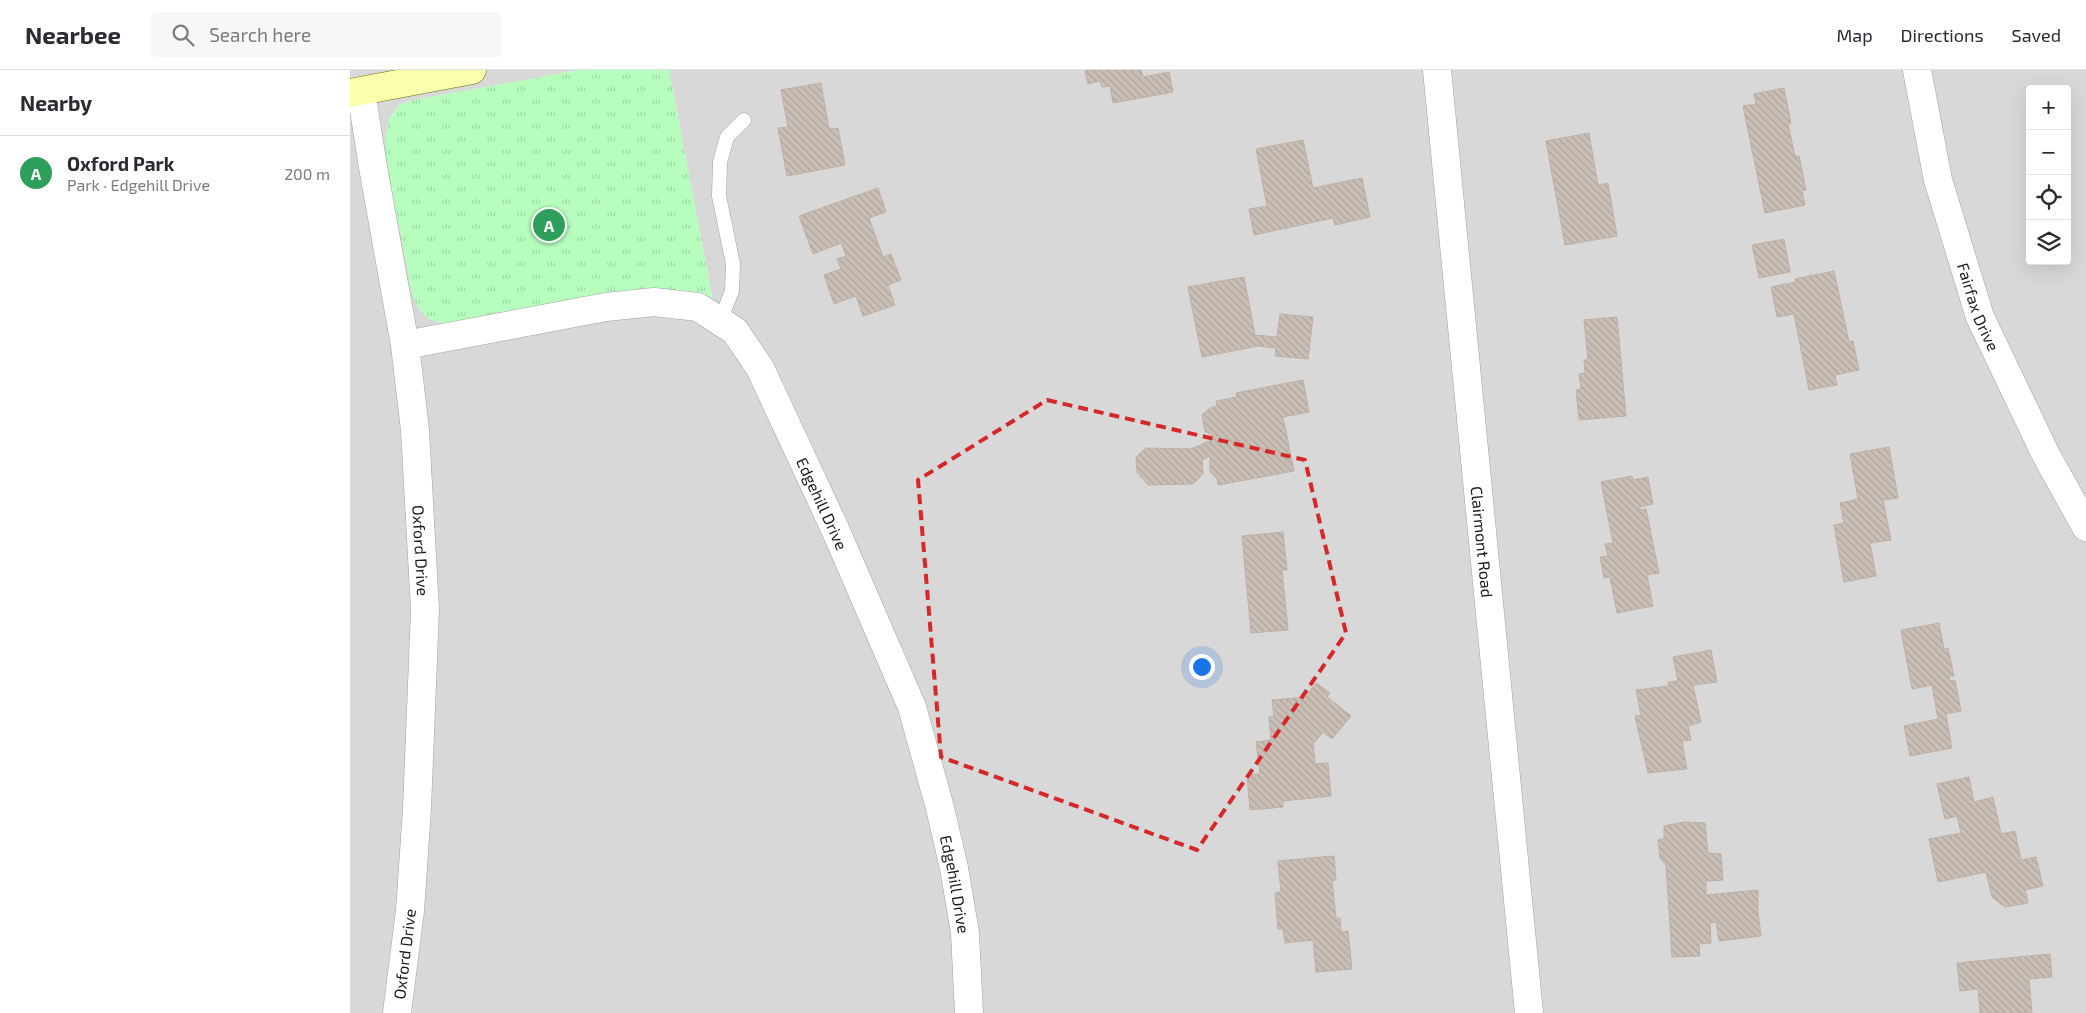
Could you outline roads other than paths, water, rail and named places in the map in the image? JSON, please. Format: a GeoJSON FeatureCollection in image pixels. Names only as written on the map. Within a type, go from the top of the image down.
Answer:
{"type":"FeatureCollection","features":[{"type":"Feature","properties":{"kind":"main road"},"geometry":{"type":"LineString","coordinates":[[356,92],[472,70]]}},
{"type":"Feature","properties":{"kind":"street","name":"Clairmont Road"},"geometry":{"type":"LineString","coordinates":[[1438,70],[1529,1013]]}},
{"type":"Feature","properties":{"kind":"street","name":"Fairfax Drive"},"geometry":{"type":"LineString","coordinates":[[1918,70],[1938,180],[1980,317],[2046,455],[2086,527]]}},
{"type":"Feature","properties":{"kind":"street","name":"Oxford Drive"},"geometry":{"type":"LineString","coordinates":[[356,92],[373,167],[405,346],[416,430],[425,610],[413,874],[397,1013]]}},
{"type":"Feature","properties":{"kind":"street","name":"Edgehill Drive"},"geometry":{"type":"LineString","coordinates":[[405,346],[606,307],[654,302],[698,307],[735,331],[760,368],[835,529],[912,707],[940,808],[954,868],[965,933],[969,1013]]}},
{"type":"Feature","properties":{"kind":"lane"},"geometry":{"type":"LineString","coordinates":[[720,321],[732,291],[733,264],[719,196],[720,162],[727,137],[744,120]]}},
{"type":"Feature","properties":{"kind":"place","name":"Oxford Park"},"geometry":{"type":"Point","coordinates":[549,225]}}]}
